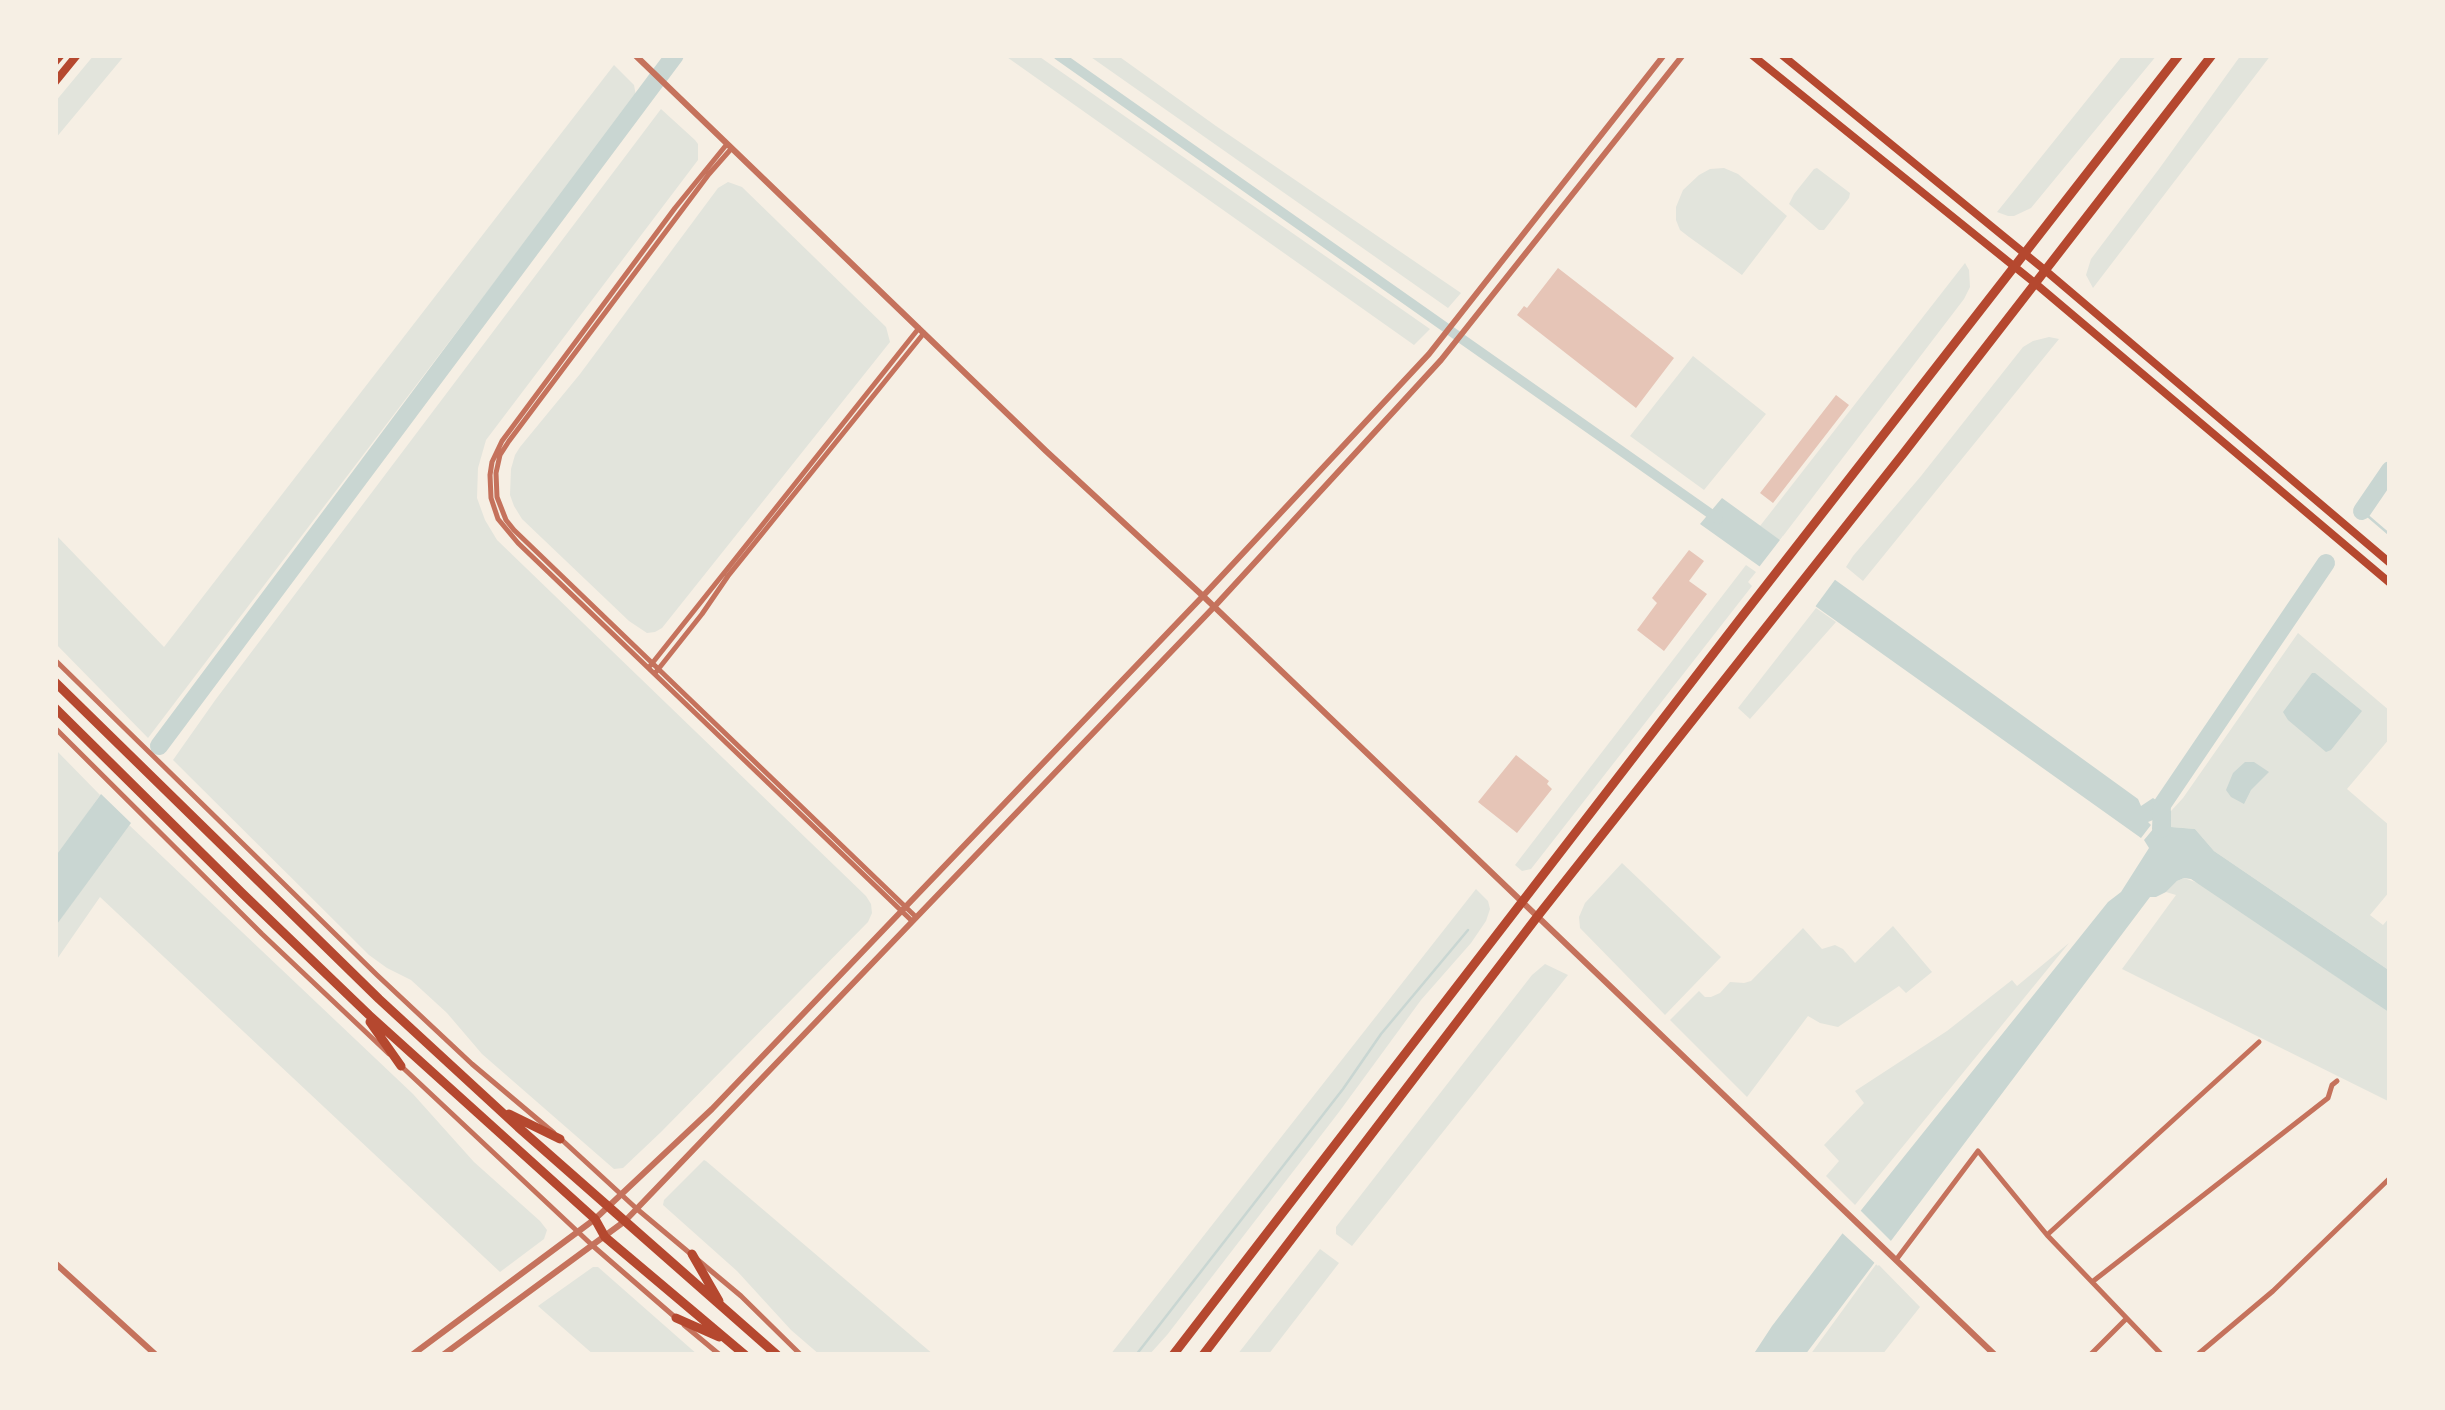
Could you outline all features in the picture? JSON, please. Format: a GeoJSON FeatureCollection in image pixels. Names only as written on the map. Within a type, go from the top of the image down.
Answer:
{"type":"FeatureCollection","features":[{"type":"Feature","properties":{"kind":"main road"},"geometry":{"type":"LineString","coordinates":[[55,62],[60,55]]}},
{"type":"Feature","properties":{"kind":"main road"},"geometry":{"type":"LineString","coordinates":[[55,82],[78,55]]}},
{"type":"Feature","properties":{"kind":"main road"},"geometry":{"type":"LineString","coordinates":[[1752,55],[2036,284],[2390,583]]}},
{"type":"Feature","properties":{"kind":"main road"},"geometry":{"type":"LineString","coordinates":[[1782,55],[2046,271],[2390,563]]}},
{"type":"Feature","properties":{"kind":"main road"},"geometry":{"type":"LineString","coordinates":[[1174,1355],[2179,55]]}},
{"type":"Feature","properties":{"kind":"main road"},"geometry":{"type":"LineString","coordinates":[[1204,1355],[1537,916],[2212,55]]}},
{"type":"Feature","properties":{"kind":"main road"},"geometry":{"type":"LineString","coordinates":[[55,682],[379,999],[777,1355]]}},
{"type":"Feature","properties":{"kind":"main road"},"geometry":{"type":"LineString","coordinates":[[55,708],[356,1004],[595,1219],[605,1237],[745,1355]]}},
{"type":"Feature","properties":{"kind":"main road"},"geometry":{"type":"LineString","coordinates":[[356,1004],[401,1066]]}},
{"type":"Feature","properties":{"kind":"main road"},"geometry":{"type":"LineString","coordinates":[[498,1108],[560,1139]]}},
{"type":"Feature","properties":{"kind":"main road"},"geometry":{"type":"LineString","coordinates":[[692,1254],[723,1308]]}},
{"type":"Feature","properties":{"kind":"main road"},"geometry":{"type":"LineString","coordinates":[[676,1318],[728,1341]]}},
{"type":"Feature","properties":{"kind":"street"},"geometry":{"type":"LineString","coordinates":[[635,55],[1995,1355]]}},
{"type":"Feature","properties":{"kind":"street"},"geometry":{"type":"LineString","coordinates":[[412,1355],[595,1219],[712,1109],[1429,354],[1664,55]]}},
{"type":"Feature","properties":{"kind":"street"},"geometry":{"type":"LineString","coordinates":[[444,1355],[625,1221],[1214,607],[1441,360],[1683,55]]}},
{"type":"Feature","properties":{"kind":"street"},"geometry":{"type":"LineString","coordinates":[[730,146],[498,453],[497,497],[514,530],[914,920]]}},
{"type":"Feature","properties":{"kind":"street"},"geometry":{"type":"LineString","coordinates":[[650,666],[921,330]]}},
{"type":"Feature","properties":{"kind":"street"},"geometry":{"type":"LineString","coordinates":[[656,672],[921,330]]}},
{"type":"Feature","properties":{"kind":"street"},"geometry":{"type":"LineString","coordinates":[[55,660],[472,1064],[741,1296],[801,1355]]}},
{"type":"Feature","properties":{"kind":"street"},"geometry":{"type":"LineString","coordinates":[[55,728],[262,934],[577,1232],[720,1355]]}},
{"type":"Feature","properties":{"kind":"street"},"geometry":{"type":"LineString","coordinates":[[2047,1235],[2258,1042]]}},
{"type":"Feature","properties":{"kind":"street"},"geometry":{"type":"LineString","coordinates":[[2092,1282],[2328,1098],[2337,1081]]}},
{"type":"Feature","properties":{"kind":"street"},"geometry":{"type":"LineString","coordinates":[[1896,1260],[1978,1151],[2047,1235],[2162,1355]]}},
{"type":"Feature","properties":{"kind":"street"},"geometry":{"type":"LineString","coordinates":[[2198,1355],[2273,1292],[2390,1178]]}},
{"type":"Feature","properties":{"kind":"street"},"geometry":{"type":"LineString","coordinates":[[55,1262],[156,1355]]}},
{"type":"Feature","properties":{"kind":"street"},"geometry":{"type":"LineString","coordinates":[[2090,1355],[2126,1319]]}},
{"type":"Feature","properties":{"kind":"shaded area"},"geometry":{"type":"Polygon","coordinates":[[[94,55],[125,55],[55,139],[55,102],[94,55]]]}},
{"type":"Feature","properties":{"kind":"shaded area"},"geometry":{"type":"Polygon","coordinates":[[[1004,55],[1037,55],[1430,329],[1414,345],[1004,55]]]}},
{"type":"Feature","properties":{"kind":"shaded area"},"geometry":{"type":"Polygon","coordinates":[[[1088,55],[1117,55],[1461,293],[1448,308],[1088,55]]]}},
{"type":"Feature","properties":{"kind":"shaded area"},"geometry":{"type":"Polygon","coordinates":[[[2123,55],[2157,55],[2031,208],[2014,216],[1997,212],[2123,55]]]}},
{"type":"Feature","properties":{"kind":"shaded area"},"geometry":{"type":"Polygon","coordinates":[[[2241,55],[2271,55],[2093,288],[2086,275],[2091,259],[2241,55]]]}},
{"type":"Feature","properties":{"kind":"shaded area"},"geometry":{"type":"Polygon","coordinates":[[[614,65],[634,85],[636,96],[148,738],[55,643],[55,534],[164,647],[614,65]]]}},
{"type":"Feature","properties":{"kind":"shaded area"},"geometry":{"type":"Polygon","coordinates":[[[661,109],[698,144],[698,160],[486,440],[478,468],[477,498],[497,540],[866,896],[872,913],[868,922],[661,1132],[623,1168],[614,1169],[482,1054],[447,1013],[411,980],[369,955],[173,760],[661,109]]]}},
{"type":"Feature","properties":{"kind":"shaded area"},"geometry":{"type":"Polygon","coordinates":[[[1724,168],[1738,174],[1787,216],[1742,275],[1680,230],[1676,220],[1683,190],[1710,169],[1724,168]]]}},
{"type":"Feature","properties":{"kind":"shaded area"},"geometry":{"type":"Polygon","coordinates":[[[1817,168],[1850,193],[1824,230],[1789,204],[1817,168]]]}},
{"type":"Feature","properties":{"kind":"shaded area"},"geometry":{"type":"Polygon","coordinates":[[[728,182],[742,187],[886,327],[890,342],[662,628],[647,633],[629,621],[522,519],[510,495],[511,469],[520,447],[580,374],[718,188],[728,182]]]}},
{"type":"Feature","properties":{"kind":"shaded area"},"geometry":{"type":"Polygon","coordinates":[[[1965,263],[1970,287],[1964,299],[1780,540],[1760,526],[1965,263]]]}},
{"type":"Feature","properties":{"kind":"shaded area"},"geometry":{"type":"Polygon","coordinates":[[[2049,337],[2059,339],[1863,581],[1846,567],[1853,556],[2023,347],[2049,337]]]}},
{"type":"Feature","properties":{"kind":"shaded area"},"geometry":{"type":"Polygon","coordinates":[[[1693,356],[1766,414],[1704,490],[1630,436],[1693,356]]]}},
{"type":"Feature","properties":{"kind":"shaded area"},"geometry":{"type":"Polygon","coordinates":[[[1722,498],[2138,799],[2141,806],[2153,798],[2171,811],[2171,827],[2195,829],[2214,851],[2390,971],[2390,1013],[2191,879],[2177,881],[2166,892],[2150,897],[1805,1355],[1753,1355],[1842,1234],[2108,902],[2121,892],[2149,848],[2144,840],[2157,829],[2158,818],[2148,822],[2151,825],[2141,838],[1700,524],[1722,498]]]}},
{"type":"Feature","properties":{"kind":"shaded area"},"geometry":{"type":"Polygon","coordinates":[[[1746,565],[1756,572],[1748,582],[1752,586],[1531,869],[1522,871],[1515,865],[1746,565]]]}},
{"type":"Feature","properties":{"kind":"shaded area"},"geometry":{"type":"Polygon","coordinates":[[[1816,608],[1836,622],[1750,719],[1738,708],[1816,608]]]}},
{"type":"Feature","properties":{"kind":"shaded area"},"geometry":{"type":"Polygon","coordinates":[[[2298,633],[2390,711],[2390,738],[2347,789],[2390,826],[2390,891],[2370,915],[2383,925],[2390,917],[2390,971],[2214,851],[2195,829],[2171,827],[2171,811],[2298,633]]]}},
{"type":"Feature","properties":{"kind":"shaded area"},"geometry":{"type":"Polygon","coordinates":[[[2312,673],[2362,711],[2326,752],[2283,712],[2312,673]]]}},
{"type":"Feature","properties":{"kind":"shaded area"},"geometry":{"type":"Polygon","coordinates":[[[55,749],[100,795],[55,860],[55,749]]]}},
{"type":"Feature","properties":{"kind":"shaded area"},"geometry":{"type":"Polygon","coordinates":[[[2245,762],[2254,762],[2269,772],[2251,790],[2244,804],[2226,790],[2233,773],[2245,762]]]}},
{"type":"Feature","properties":{"kind":"shaded area"},"geometry":{"type":"Polygon","coordinates":[[[101,794],[131,823],[55,927],[55,857],[101,794]]]}},
{"type":"Feature","properties":{"kind":"shaded area"},"geometry":{"type":"Polygon","coordinates":[[[128,824],[413,1094],[474,1162],[540,1221],[547,1230],[544,1239],[500,1272],[100,897],[55,962],[55,927],[128,824]]]}},
{"type":"Feature","properties":{"kind":"shaded area"},"geometry":{"type":"Polygon","coordinates":[[[1622,863],[1721,957],[1665,1015],[1580,928],[1579,917],[1585,903],[1622,863]]]}},
{"type":"Feature","properties":{"kind":"shaded area"},"geometry":{"type":"Polygon","coordinates":[[[2184,878],[2201,884],[2390,1013],[2390,1102],[2122,969],[2176,895],[2166,892],[2184,878]]]}},
{"type":"Feature","properties":{"kind":"shaded area"},"geometry":{"type":"Polygon","coordinates":[[[1476,889],[1490,909],[1471,943],[1421,1000],[1167,1335],[1149,1355],[1110,1355],[1476,889]]]}},
{"type":"Feature","properties":{"kind":"shaded area"},"geometry":{"type":"Polygon","coordinates":[[[1893,926],[1932,972],[1906,993],[1899,986],[1838,1027],[1808,1016],[1747,1097],[1670,1020],[1699,991],[1711,997],[1730,982],[1751,981],[1803,928],[1822,949],[1835,945],[1855,963],[1893,926]]]}},
{"type":"Feature","properties":{"kind":"shaded area"},"geometry":{"type":"Polygon","coordinates":[[[2069,943],[1855,1205],[1826,1176],[1839,1161],[1824,1145],[1864,1103],[1855,1091],[1947,1031],[2012,980],[2017,986],[2069,943]]]}},
{"type":"Feature","properties":{"kind":"shaded area"},"geometry":{"type":"Polygon","coordinates":[[[1545,964],[1568,975],[1352,1246],[1336,1234],[1336,1227],[1532,975],[1545,964]]]}},
{"type":"Feature","properties":{"kind":"shaded area"},"geometry":{"type":"Polygon","coordinates":[[[704,1160],[934,1355],[820,1355],[791,1330],[737,1271],[663,1205],[704,1160]]]}},
{"type":"Feature","properties":{"kind":"shaded area"},"geometry":{"type":"Polygon","coordinates":[[[1320,1249],[1339,1263],[1268,1355],[1237,1355],[1320,1249]]]}},
{"type":"Feature","properties":{"kind":"shaded area"},"geometry":{"type":"Polygon","coordinates":[[[1877,1263],[1920,1307],[1882,1355],[1810,1355],[1877,1263]]]}},
{"type":"Feature","properties":{"kind":"shaded area"},"geometry":{"type":"Polygon","coordinates":[[[598,1267],[698,1355],[594,1355],[538,1306],[598,1267]]]}},
{"type":"Feature","properties":{"kind":"pier"},"geometry":{"type":"Polygon","coordinates":[[[1783,536],[1837,577],[1812,611],[1756,571],[1783,536]]]}},
{"type":"Feature","properties":{"kind":"pier"},"geometry":{"type":"Polygon","coordinates":[[[1859,1209],[1894,1244],[1878,1266],[1841,1232],[1859,1209]]]}},
{"type":"Feature","properties":{"kind":"building"},"geometry":{"type":"Polygon","coordinates":[[[1558,268],[1674,358],[1636,408],[1517,315],[1558,268]]]}},
{"type":"Feature","properties":{"kind":"building"},"geometry":{"type":"Polygon","coordinates":[[[1836,395],[1849,405],[1773,503],[1760,493],[1836,395]]]}},
{"type":"Feature","properties":{"kind":"building"},"geometry":{"type":"Polygon","coordinates":[[[1689,550],[1704,561],[1689,581],[1707,594],[1664,651],[1637,630],[1657,603],[1652,598],[1689,550]]]}},
{"type":"Feature","properties":{"kind":"building"},"geometry":{"type":"Polygon","coordinates":[[[1516,755],[1549,781],[1552,789],[1517,833],[1478,802],[1516,755]]]}},
{"type":"Feature","properties":{"kind":"waterway"},"geometry":{"type":"LineString","coordinates":[[159,746],[675,55]]}},
{"type":"Feature","properties":{"kind":"waterway"},"geometry":{"type":"LineString","coordinates":[[1058,55],[1718,519]]}},
{"type":"Feature","properties":{"kind":"waterway"},"geometry":{"type":"LineString","coordinates":[[2362,511],[2390,470]]}},
{"type":"Feature","properties":{"kind":"waterway"},"geometry":{"type":"LineString","coordinates":[[2362,511],[2390,535]]}},
{"type":"Feature","properties":{"kind":"waterway"},"geometry":{"type":"LineString","coordinates":[[2161,829],[2162,805],[2326,563]]}},
{"type":"Feature","properties":{"kind":"waterway"},"geometry":{"type":"LineString","coordinates":[[1136,1355],[1343,1089],[1381,1034],[1468,930]]}}]}
